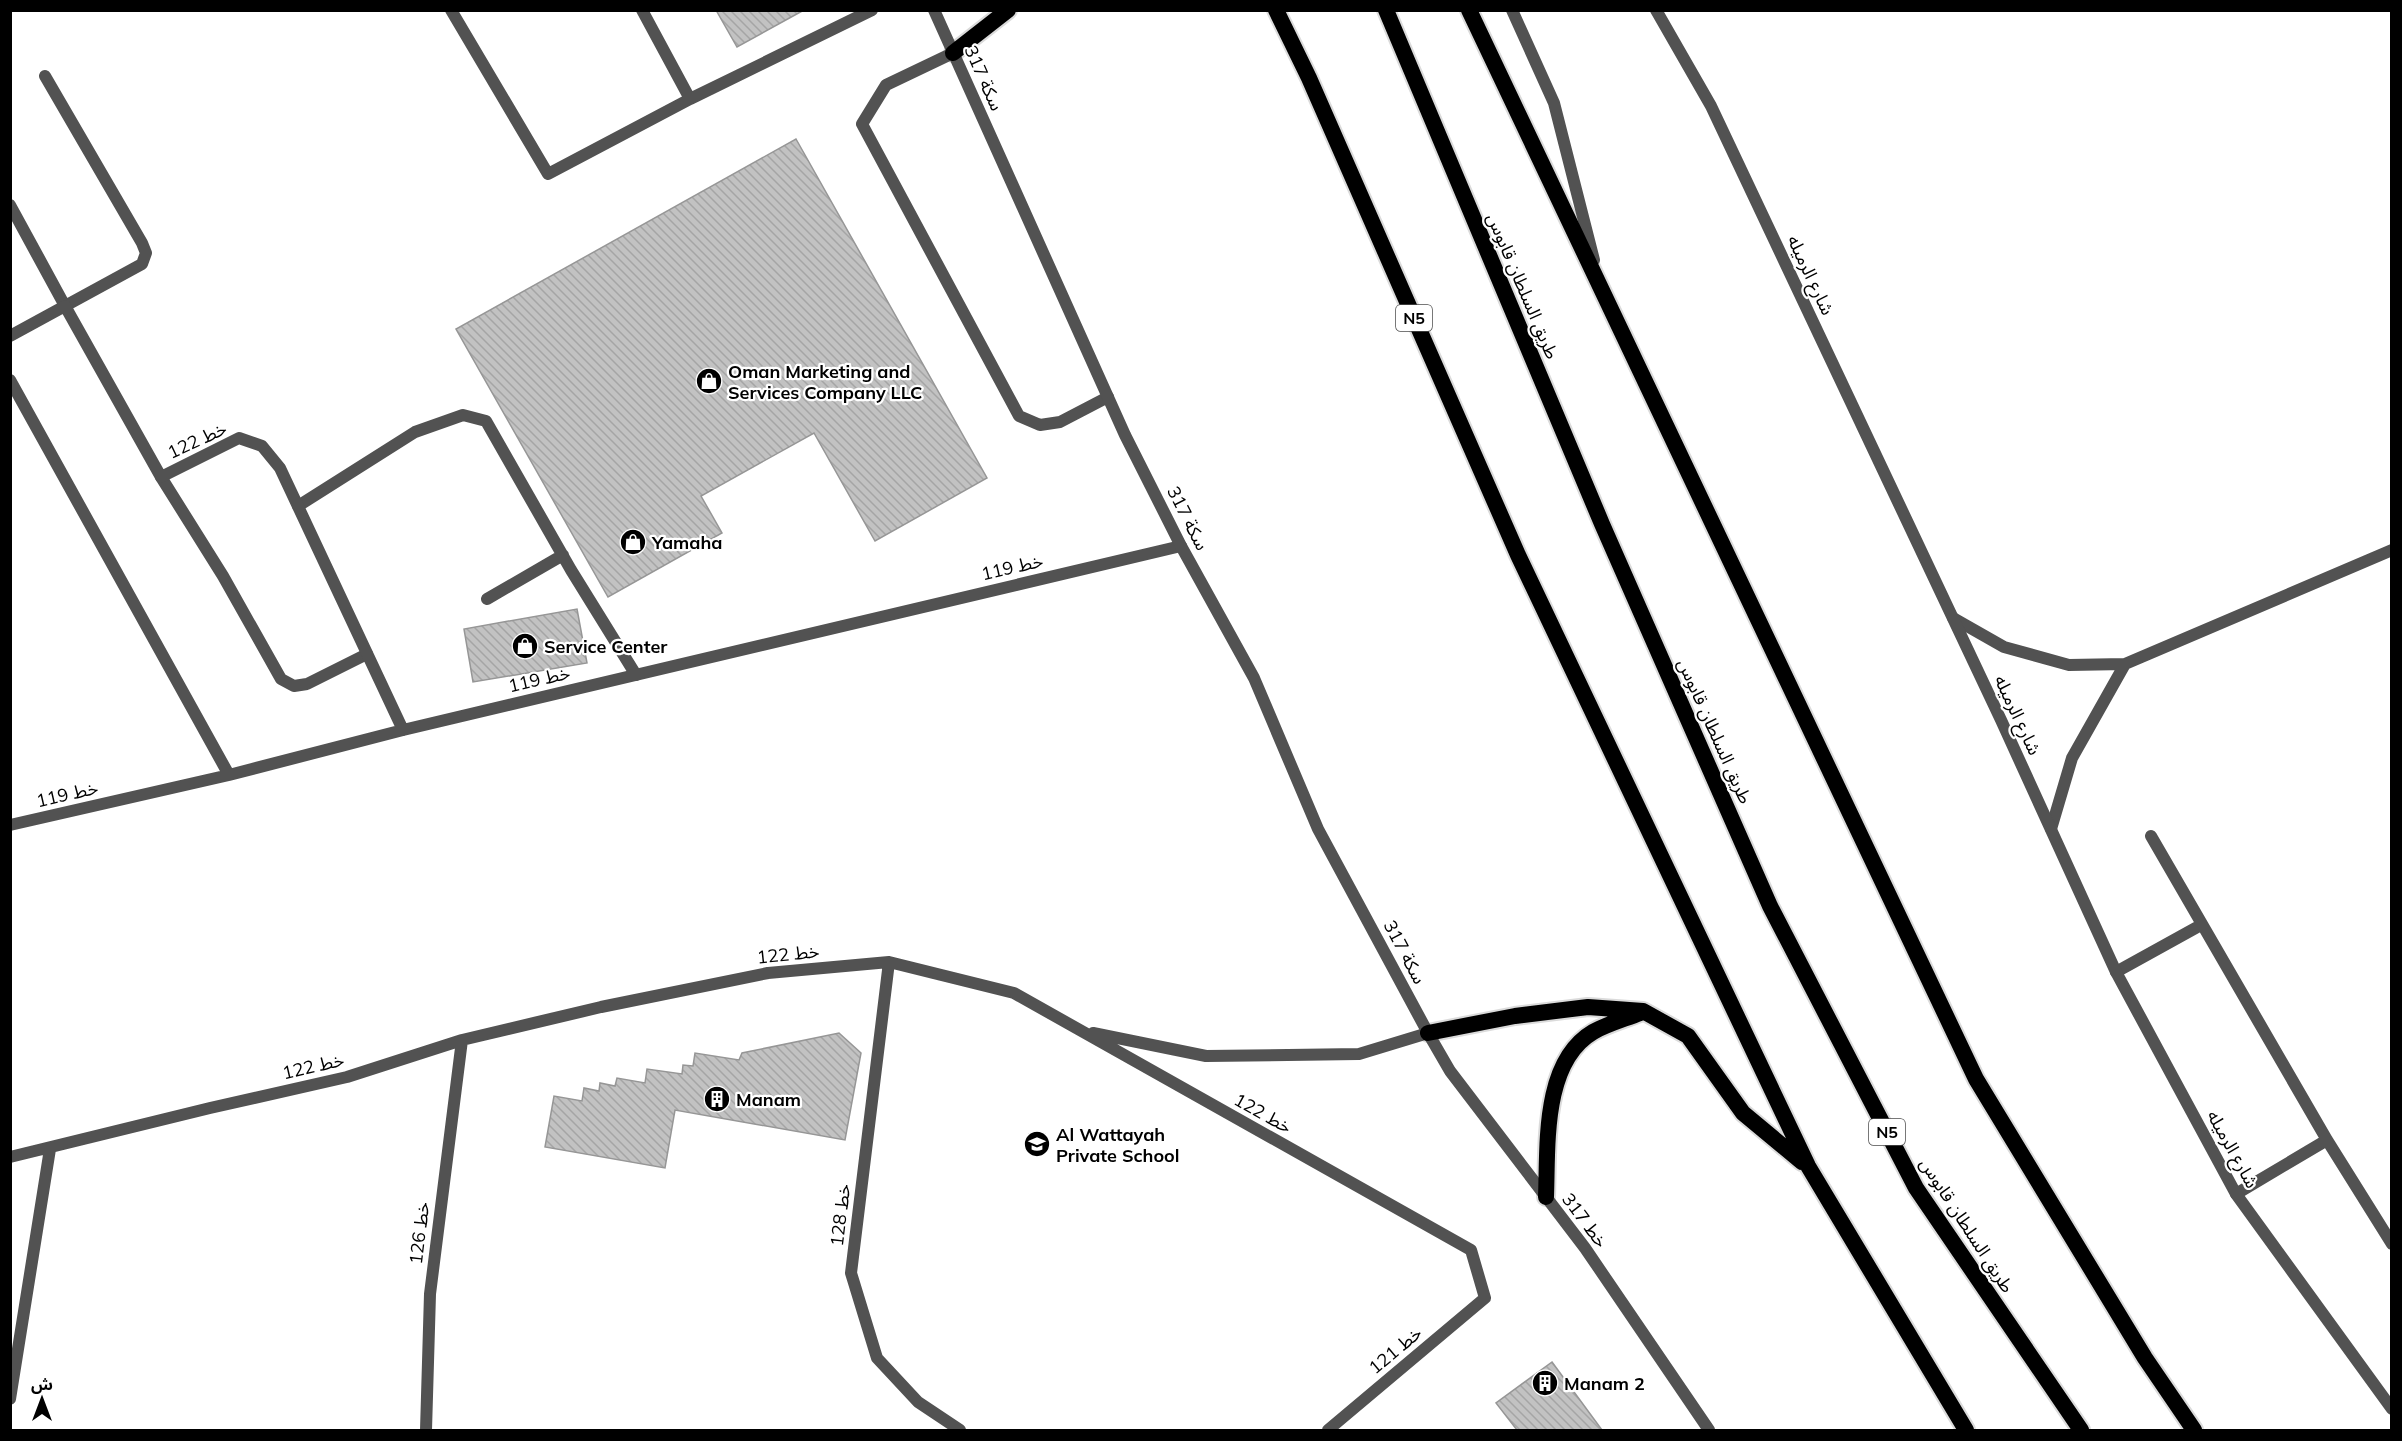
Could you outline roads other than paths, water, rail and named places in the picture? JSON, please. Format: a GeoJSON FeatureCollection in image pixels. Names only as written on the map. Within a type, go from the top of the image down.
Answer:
{"type":"FeatureCollection","features":[{"type":"Feature","properties":{"kind":"highway"},"geometry":{"type":"LineString","coordinates":[[953,53],[1008,10]]}},
{"type":"Feature","properties":{"kind":"highway","name":"N5"},"geometry":{"type":"LineString","coordinates":[[1276,10],[1309,78],[1508,534],[1808,1166],[1966,1431]]}},
{"type":"Feature","properties":{"kind":"highway","name":"طريق السلطان قابوس"},"geometry":{"type":"LineString","coordinates":[[1386,10],[1635,600],[1770,906],[1916,1188],[2081,1431]]}},
{"type":"Feature","properties":{"kind":"highway"},"geometry":{"type":"LineString","coordinates":[[1468,10],[1976,1080],[2145,1358],[2194,1431]]}},
{"type":"Feature","properties":{"kind":"highway"},"geometry":{"type":"LineString","coordinates":[[1428,1034],[1515,1016],[1588,1007],[1643,1011],[1688,1036],[1743,1113],[1808,1166]]}},
{"type":"Feature","properties":{"kind":"highway"},"geometry":{"type":"LineString","coordinates":[[1546,1197],[1552,1094],[1568,1054],[1592,1033],[1643,1011]]}},
{"type":"Feature","properties":{"kind":"street"},"geometry":{"type":"LineString","coordinates":[[451,10],[548,174],[690,99],[872,10]]}},
{"type":"Feature","properties":{"kind":"street"},"geometry":{"type":"LineString","coordinates":[[642,10],[690,99]]}},
{"type":"Feature","properties":{"kind":"street","name":"سكة 317"},"geometry":{"type":"LineString","coordinates":[[934,10],[1108,397],[1181,546],[1254,678],[1318,830],[1428,1034]]}},
{"type":"Feature","properties":{"kind":"street"},"geometry":{"type":"LineString","coordinates":[[1512,10],[1554,103],[1601,290]]}},
{"type":"Feature","properties":{"kind":"street","name":"شارع الرميله"},"geometry":{"type":"LineString","coordinates":[[1656,10],[1711,106],[1953,618],[2116,972],[2236,1194],[2391,1409]]}},
{"type":"Feature","properties":{"kind":"street"},"geometry":{"type":"LineString","coordinates":[[953,53],[886,85],[862,124],[1019,416],[1040,425],[1060,422],[1108,397]]}},
{"type":"Feature","properties":{"kind":"street"},"geometry":{"type":"LineString","coordinates":[[10,336],[142,264],[146,253],[45,76]]}},
{"type":"Feature","properties":{"kind":"street","name":"خط 122"},"geometry":{"type":"LineString","coordinates":[[10,205],[161,477],[239,438],[262,446],[280,468],[403,730]]}},
{"type":"Feature","properties":{"kind":"street"},"geometry":{"type":"LineString","coordinates":[[10,380],[229,775]]}},
{"type":"Feature","properties":{"kind":"street"},"geometry":{"type":"LineString","coordinates":[[298,506],[415,432],[464,414],[486,421],[563,555],[636,675]]}},
{"type":"Feature","properties":{"kind":"street"},"geometry":{"type":"LineString","coordinates":[[161,477],[223,576],[281,679],[294,686],[307,684],[367,654]]}},
{"type":"Feature","properties":{"kind":"street","name":"خط 119"},"geometry":{"type":"LineString","coordinates":[[10,825],[229,775],[403,730],[1181,546]]}},
{"type":"Feature","properties":{"kind":"street"},"geometry":{"type":"LineString","coordinates":[[1953,618],[2004,647],[2069,665],[2125,664],[2391,550]]}},
{"type":"Feature","properties":{"kind":"street"},"geometry":{"type":"LineString","coordinates":[[487,599],[563,555]]}},
{"type":"Feature","properties":{"kind":"street"},"geometry":{"type":"LineString","coordinates":[[2051,830],[2072,758],[2125,664]]}},
{"type":"Feature","properties":{"kind":"street"},"geometry":{"type":"LineString","coordinates":[[2151,836],[2327,1140],[2391,1244]]}},
{"type":"Feature","properties":{"kind":"street"},"geometry":{"type":"LineString","coordinates":[[2116,972],[2201,925]]}},
{"type":"Feature","properties":{"kind":"street","name":"خط 122"},"geometry":{"type":"LineString","coordinates":[[10,1157],[347,1077],[462,1041],[601,1007],[768,973],[890,963],[1014,993],[1080,1030],[1470,1250],[1485,1298]]}},
{"type":"Feature","properties":{"kind":"street","name":"خط 128"},"geometry":{"type":"LineString","coordinates":[[890,963],[851,1273],[877,1358],[918,1402],[960,1431]]}},
{"type":"Feature","properties":{"kind":"street"},"geometry":{"type":"LineString","coordinates":[[1080,1030],[1206,1056],[1359,1054],[1428,1034]]}},
{"type":"Feature","properties":{"kind":"street","name":"خط 317"},"geometry":{"type":"LineString","coordinates":[[1428,1034],[1450,1071],[1585,1248],[1709,1431]]}},
{"type":"Feature","properties":{"kind":"street","name":"خط 126"},"geometry":{"type":"LineString","coordinates":[[426,1431],[430,1294],[462,1041]]}},
{"type":"Feature","properties":{"kind":"street"},"geometry":{"type":"LineString","coordinates":[[2236,1194],[2327,1140]]}},
{"type":"Feature","properties":{"kind":"street"},"geometry":{"type":"LineString","coordinates":[[10,1399],[50,1149]]}},
{"type":"Feature","properties":{"kind":"street","name":"خط 121"},"geometry":{"type":"LineString","coordinates":[[1328,1431],[1485,1298]]}},
{"type":"Feature","properties":{"kind":"place","name":"Oman Marketing and Services Company LLC"},"geometry":{"type":"Point","coordinates":[709,381]}},
{"type":"Feature","properties":{"kind":"place","name":"Yamaha"},"geometry":{"type":"Point","coordinates":[633,542]}},
{"type":"Feature","properties":{"kind":"place","name":"Service Center"},"geometry":{"type":"Point","coordinates":[525,646]}},
{"type":"Feature","properties":{"kind":"place","name":"Manam"},"geometry":{"type":"Point","coordinates":[717,1099]}},
{"type":"Feature","properties":{"kind":"place","name":"Al Wattayah Private School"},"geometry":{"type":"Point","coordinates":[1037,1144]}},
{"type":"Feature","properties":{"kind":"place","name":"Manam 2"},"geometry":{"type":"Point","coordinates":[1545,1383]}}]}
